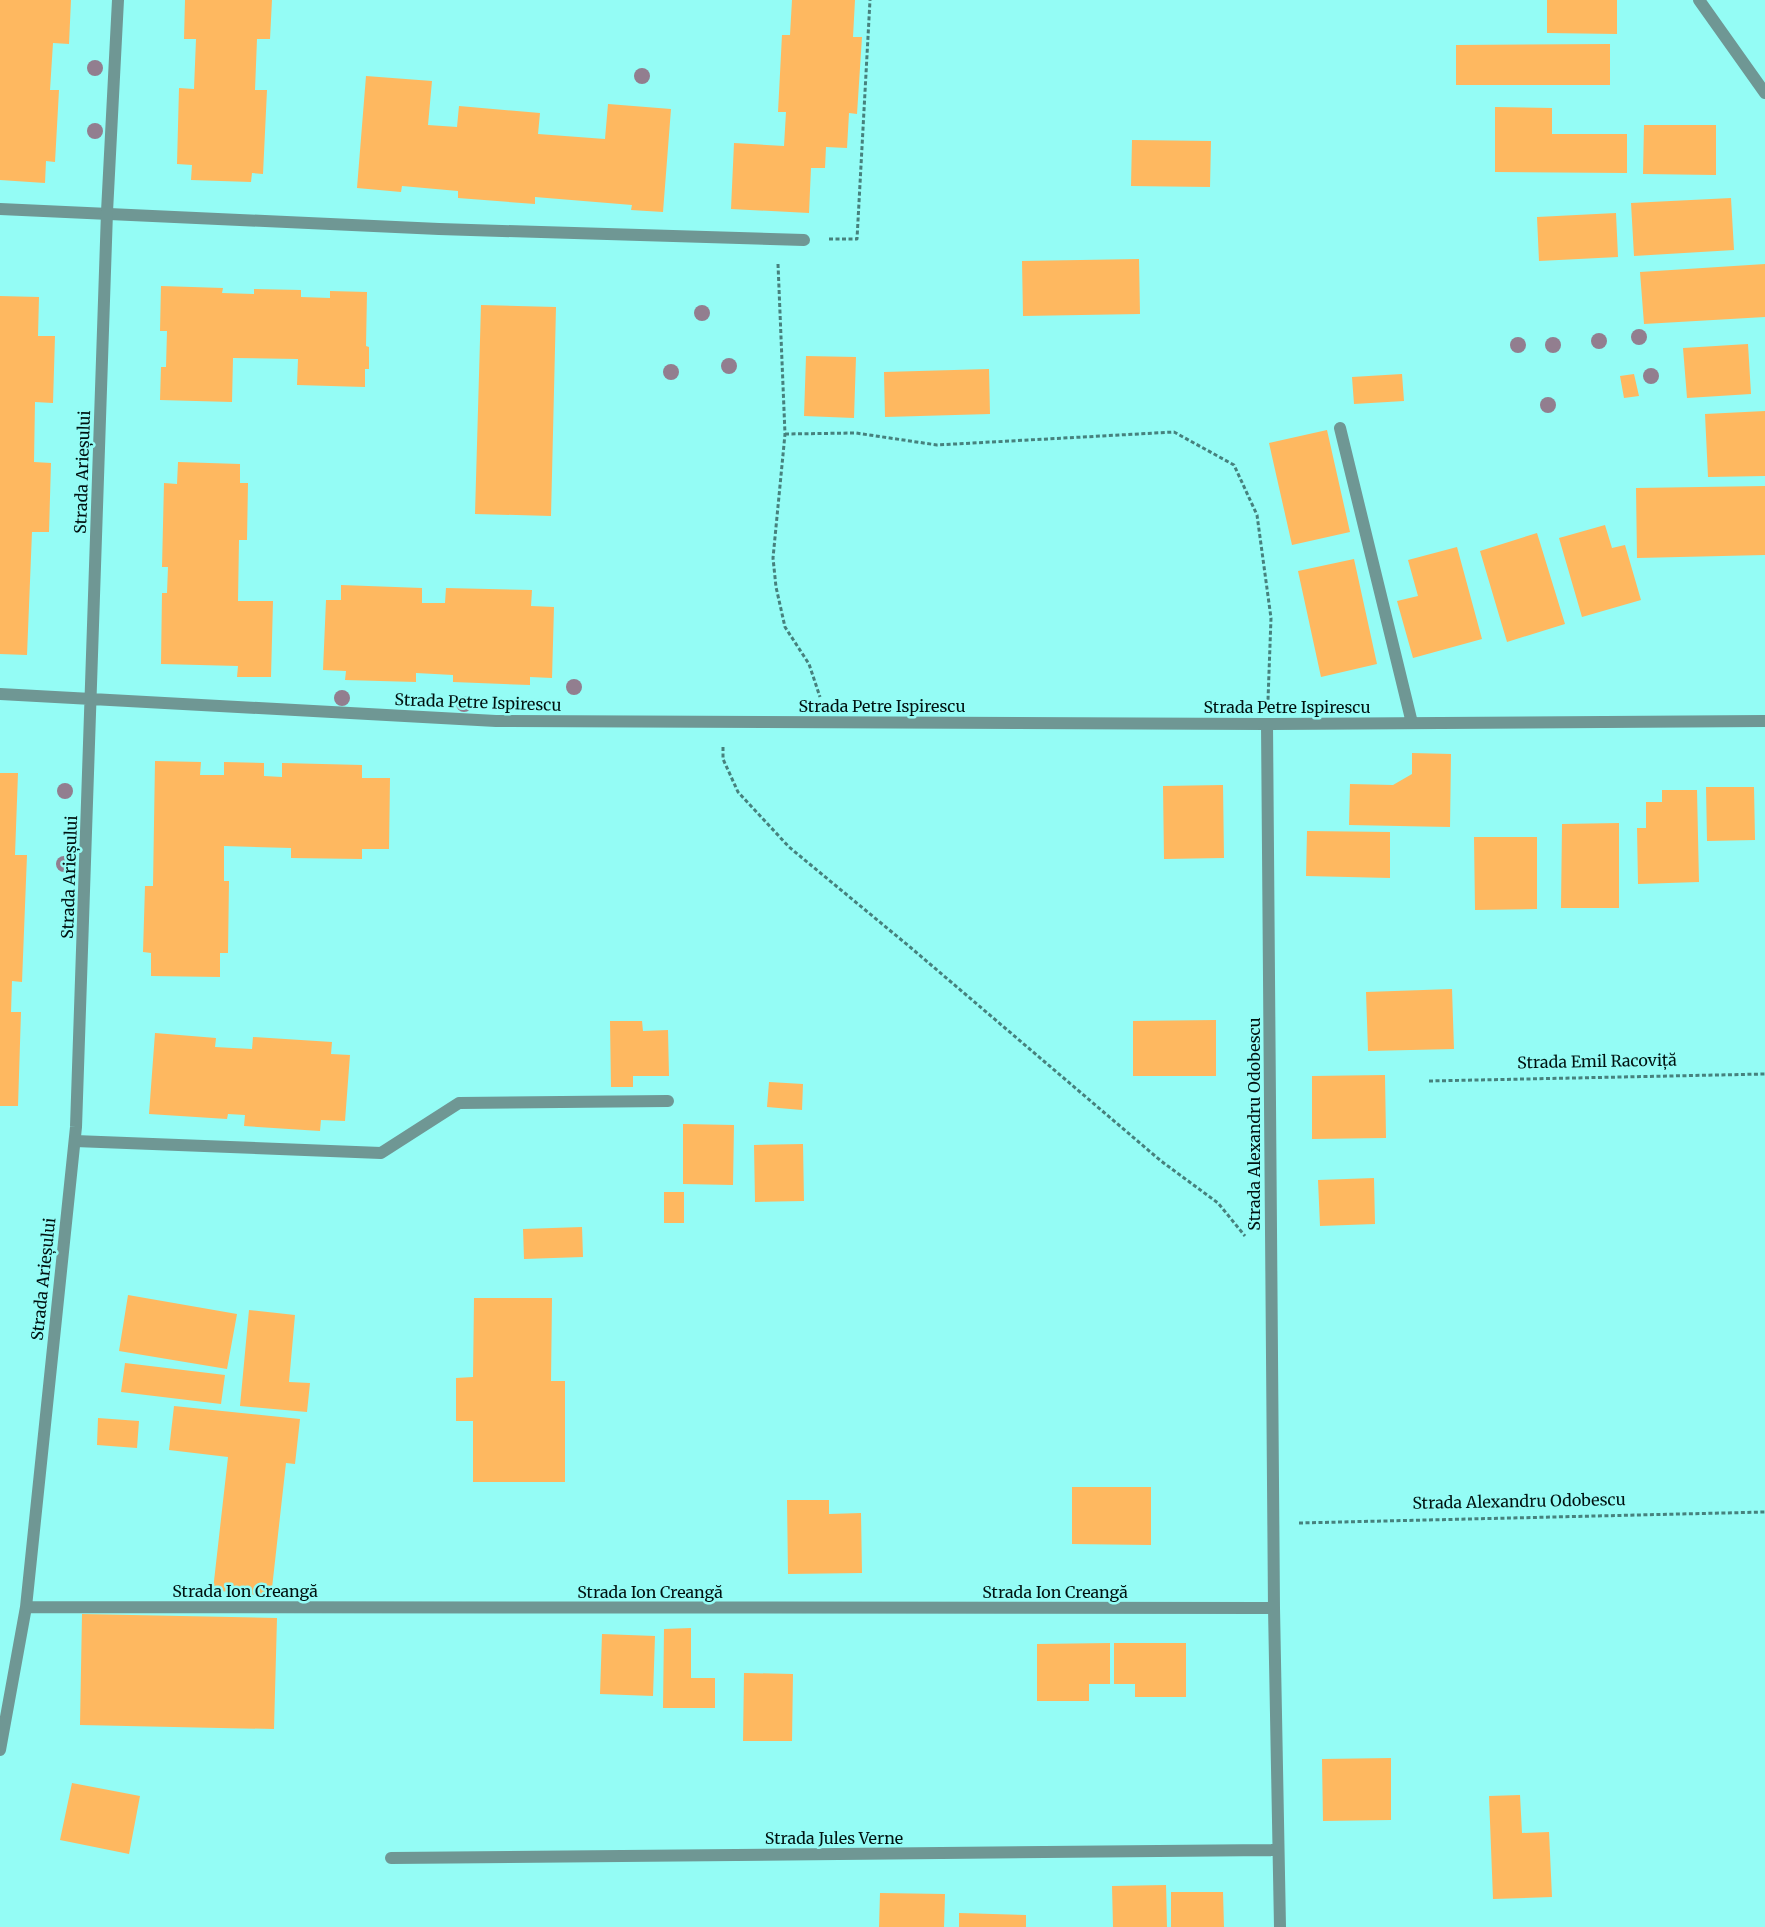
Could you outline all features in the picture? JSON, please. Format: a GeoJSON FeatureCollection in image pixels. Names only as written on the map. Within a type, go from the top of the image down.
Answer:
{"type":"FeatureCollection","features":[{"type":"Feature","properties":{"kind":"street","name":"Strada Arieșului"},"geometry":{"type":"LineString","coordinates":[[0,1750],[3,1720],[26,1607],[75,1141],[107,212],[118,0]]}},
{"type":"Feature","properties":{"kind":"street"},"geometry":{"type":"LineString","coordinates":[[1699,0],[1765,93]]}},
{"type":"Feature","properties":{"kind":"street"},"geometry":{"type":"LineString","coordinates":[[0,209],[107,212],[430,228],[804,240]]}},
{"type":"Feature","properties":{"kind":"street"},"geometry":{"type":"LineString","coordinates":[[1340,428],[1412,723]]}},
{"type":"Feature","properties":{"kind":"street","name":"Strada Petre Ispirescu"},"geometry":{"type":"LineString","coordinates":[[0,694],[496,721],[1267,724],[1765,721]]}},
{"type":"Feature","properties":{"kind":"street","name":"Strada Alexandru Odobescu"},"geometry":{"type":"LineString","coordinates":[[1267,724],[1274,1608],[1280,1927]]}},
{"type":"Feature","properties":{"kind":"street"},"geometry":{"type":"LineString","coordinates":[[75,1141],[380,1153],[459,1103],[668,1101]]}},
{"type":"Feature","properties":{"kind":"street","name":"Strada Ion Creangă"},"geometry":{"type":"LineString","coordinates":[[26,1607],[1274,1608]]}},
{"type":"Feature","properties":{"kind":"street","name":"Strada Jules Verne"},"geometry":{"type":"LineString","coordinates":[[391,1858],[1278,1850]]}},
{"type":"Feature","properties":{"kind":"path"},"geometry":{"type":"LineString","coordinates":[[804,240],[857,239],[870,0]]}},
{"type":"Feature","properties":{"kind":"path"},"geometry":{"type":"LineString","coordinates":[[777,239],[785,434],[773,558],[776,587],[785,627],[810,664],[820,696],[821,722]]}},
{"type":"Feature","properties":{"kind":"path"},"geometry":{"type":"LineString","coordinates":[[785,434],[856,433],[937,444],[1174,432],[1234,465],[1258,515],[1271,618],[1267,724]]}},
{"type":"Feature","properties":{"kind":"path"},"geometry":{"type":"LineString","coordinates":[[722,721],[723,759],[738,792],[789,847],[910,947],[1161,1161],[1218,1203],[1272,1271]]}},
{"type":"Feature","properties":{"kind":"path","name":"Strada Emil Racoviță"},"geometry":{"type":"LineString","coordinates":[[1429,1081],[1765,1074]]}},
{"type":"Feature","properties":{"kind":"path","name":"Strada Alexandru Odobescu"},"geometry":{"type":"LineString","coordinates":[[1274,1523],[1765,1512]]}},
{"type":"Feature","properties":{"kind":"building"},"geometry":{"type":"Polygon","coordinates":[[[0,0],[71,0],[69,44],[53,43],[50,90],[59,90],[55,162],[46,161],[45,183],[0,180],[0,0]]]}},
{"type":"Feature","properties":{"kind":"building"},"geometry":{"type":"Polygon","coordinates":[[[185,0],[272,0],[270,39],[257,39],[255,90],[267,90],[263,174],[252,173],[251,182],[191,180],[192,165],[177,164],[179,88],[194,89],[196,39],[184,39],[185,0]]]}},
{"type":"Feature","properties":{"kind":"building"},"geometry":{"type":"Polygon","coordinates":[[[792,0],[855,0],[853,37],[862,37],[857,114],[849,113],[847,148],[826,147],[825,168],[811,168],[809,213],[731,209],[734,143],[784,146],[786,112],[778,112],[782,35],[790,35],[792,0]]]}},
{"type":"Feature","properties":{"kind":"building"},"geometry":{"type":"Polygon","coordinates":[[[1547,0],[1617,0],[1617,34],[1547,33],[1547,0]]]}},
{"type":"Feature","properties":{"kind":"building"},"geometry":{"type":"Polygon","coordinates":[[[1610,44],[1610,85],[1456,85],[1456,45],[1610,44]]]}},
{"type":"Feature","properties":{"kind":"building"},"geometry":{"type":"Polygon","coordinates":[[[366,76],[432,81],[428,125],[457,127],[459,106],[540,113],[538,134],[605,139],[608,104],[671,109],[663,212],[631,210],[632,205],[535,197],[535,204],[458,198],[458,191],[402,186],[401,192],[357,188],[366,76]]]}},
{"type":"Feature","properties":{"kind":"building"},"geometry":{"type":"Polygon","coordinates":[[[1495,107],[1552,108],[1552,134],[1627,134],[1627,173],[1495,172],[1495,107]]]}},
{"type":"Feature","properties":{"kind":"building"},"geometry":{"type":"Polygon","coordinates":[[[1644,125],[1716,125],[1716,175],[1643,174],[1644,125]]]}},
{"type":"Feature","properties":{"kind":"building"},"geometry":{"type":"Polygon","coordinates":[[[1132,140],[1211,141],[1210,187],[1131,186],[1132,140]]]}},
{"type":"Feature","properties":{"kind":"building"},"geometry":{"type":"Polygon","coordinates":[[[1731,198],[1734,250],[1634,256],[1631,203],[1731,198]]]}},
{"type":"Feature","properties":{"kind":"building"},"geometry":{"type":"Polygon","coordinates":[[[1616,213],[1618,257],[1539,261],[1537,217],[1616,213]]]}},
{"type":"Feature","properties":{"kind":"building"},"geometry":{"type":"Polygon","coordinates":[[[1139,259],[1140,314],[1023,316],[1022,261],[1139,259]]]}},
{"type":"Feature","properties":{"kind":"building"},"geometry":{"type":"Polygon","coordinates":[[[1765,264],[1765,317],[1644,324],[1640,272],[1765,264]]]}},
{"type":"Feature","properties":{"kind":"building"},"geometry":{"type":"Polygon","coordinates":[[[161,286],[223,288],[222,293],[254,294],[254,289],[301,290],[301,297],[330,298],[330,291],[367,292],[366,346],[369,347],[369,369],[365,369],[365,387],[297,385],[298,359],[233,358],[232,402],[160,400],[161,367],[166,367],[167,331],[160,331],[161,286]]]}},
{"type":"Feature","properties":{"kind":"building"},"geometry":{"type":"Polygon","coordinates":[[[0,296],[39,297],[38,336],[55,336],[53,403],[35,402],[34,462],[51,463],[49,532],[32,532],[27,655],[0,654],[0,296]]]}},
{"type":"Feature","properties":{"kind":"building"},"geometry":{"type":"Polygon","coordinates":[[[481,305],[556,307],[551,516],[475,514],[481,305]]]}},
{"type":"Feature","properties":{"kind":"building"},"geometry":{"type":"Polygon","coordinates":[[[1748,344],[1751,394],[1687,398],[1683,348],[1748,344]]]}},
{"type":"Feature","properties":{"kind":"building"},"geometry":{"type":"Polygon","coordinates":[[[806,356],[856,357],[854,418],[804,416],[806,356]]]}},
{"type":"Feature","properties":{"kind":"building"},"geometry":{"type":"Polygon","coordinates":[[[989,369],[990,414],[885,417],[884,372],[989,369]]]}},
{"type":"Feature","properties":{"kind":"building"},"geometry":{"type":"Polygon","coordinates":[[[1402,374],[1404,401],[1354,404],[1352,377],[1402,374]]]}},
{"type":"Feature","properties":{"kind":"building"},"geometry":{"type":"Polygon","coordinates":[[[1634,374],[1639,396],[1624,398],[1620,376],[1634,374]]]}},
{"type":"Feature","properties":{"kind":"building"},"geometry":{"type":"Polygon","coordinates":[[[1765,411],[1765,476],[1708,477],[1705,414],[1765,411]]]}},
{"type":"Feature","properties":{"kind":"building"},"geometry":{"type":"Polygon","coordinates":[[[1327,430],[1350,532],[1292,545],[1269,443],[1327,430]]]}},
{"type":"Feature","properties":{"kind":"building"},"geometry":{"type":"Polygon","coordinates":[[[178,462],[240,464],[240,483],[248,483],[247,540],[239,540],[238,601],[273,601],[271,677],[237,677],[238,666],[161,664],[162,593],[167,593],[168,567],[162,567],[164,483],[177,484],[178,462]]]}},
{"type":"Feature","properties":{"kind":"building"},"geometry":{"type":"Polygon","coordinates":[[[1765,486],[1765,555],[1637,558],[1636,488],[1765,486]]]}},
{"type":"Feature","properties":{"kind":"building"},"geometry":{"type":"Polygon","coordinates":[[[1605,525],[1612,548],[1625,545],[1641,600],[1582,617],[1559,538],[1605,525]]]}},
{"type":"Feature","properties":{"kind":"building"},"geometry":{"type":"Polygon","coordinates":[[[1537,533],[1565,624],[1507,642],[1480,551],[1537,533]]]}},
{"type":"Feature","properties":{"kind":"building"},"geometry":{"type":"Polygon","coordinates":[[[1457,547],[1482,639],[1413,658],[1397,601],[1418,596],[1408,560],[1457,547]]]}},
{"type":"Feature","properties":{"kind":"building"},"geometry":{"type":"Polygon","coordinates":[[[1354,559],[1377,664],[1321,677],[1298,571],[1354,559]]]}},
{"type":"Feature","properties":{"kind":"building"},"geometry":{"type":"Polygon","coordinates":[[[341,585],[422,588],[422,603],[445,603],[446,588],[532,590],[531,606],[554,607],[552,678],[530,677],[530,685],[453,682],[453,675],[416,673],[416,682],[345,680],[346,671],[323,670],[326,600],[341,600],[341,585]]]}},
{"type":"Feature","properties":{"kind":"building"},"geometry":{"type":"Polygon","coordinates":[[[1412,753],[1451,754],[1450,827],[1349,825],[1350,784],[1393,785],[1412,774],[1412,753]]]}},
{"type":"Feature","properties":{"kind":"building"},"geometry":{"type":"Polygon","coordinates":[[[155,761],[201,762],[200,775],[224,775],[224,762],[264,763],[264,776],[282,777],[282,763],[362,765],[362,778],[390,778],[389,849],[362,849],[362,859],[291,858],[291,848],[224,846],[224,881],[229,881],[228,953],[220,953],[220,977],[151,976],[151,953],[143,952],[145,886],[153,886],[155,761]]]}},
{"type":"Feature","properties":{"kind":"building"},"geometry":{"type":"Polygon","coordinates":[[[0,773],[18,773],[15,855],[27,855],[22,982],[12,981],[11,1012],[21,1012],[18,1106],[0,1106],[0,773]]]}},
{"type":"Feature","properties":{"kind":"building"},"geometry":{"type":"Polygon","coordinates":[[[1223,785],[1224,858],[1164,859],[1163,786],[1223,785]]]}},
{"type":"Feature","properties":{"kind":"building"},"geometry":{"type":"Polygon","coordinates":[[[1706,787],[1754,787],[1755,840],[1707,841],[1706,787]]]}},
{"type":"Feature","properties":{"kind":"building"},"geometry":{"type":"Polygon","coordinates":[[[1662,790],[1697,790],[1699,882],[1638,884],[1637,828],[1646,828],[1646,802],[1662,802],[1662,790]]]}},
{"type":"Feature","properties":{"kind":"building"},"geometry":{"type":"Polygon","coordinates":[[[1619,823],[1619,908],[1561,908],[1562,824],[1619,823]]]}},
{"type":"Feature","properties":{"kind":"building"},"geometry":{"type":"Polygon","coordinates":[[[1307,831],[1390,832],[1390,878],[1306,876],[1307,831]]]}},
{"type":"Feature","properties":{"kind":"building"},"geometry":{"type":"Polygon","coordinates":[[[1474,837],[1537,837],[1537,909],[1475,910],[1474,837]]]}},
{"type":"Feature","properties":{"kind":"building"},"geometry":{"type":"Polygon","coordinates":[[[1452,989],[1454,1049],[1368,1051],[1366,992],[1452,989]]]}},
{"type":"Feature","properties":{"kind":"building"},"geometry":{"type":"Polygon","coordinates":[[[1216,1020],[1216,1076],[1133,1076],[1133,1021],[1216,1020]]]}},
{"type":"Feature","properties":{"kind":"building"},"geometry":{"type":"Polygon","coordinates":[[[610,1021],[642,1021],[643,1031],[668,1030],[669,1076],[633,1076],[633,1087],[611,1087],[610,1021]]]}},
{"type":"Feature","properties":{"kind":"building"},"geometry":{"type":"Polygon","coordinates":[[[155,1033],[216,1038],[215,1047],[252,1049],[253,1037],[332,1042],[331,1054],[350,1055],[345,1121],[321,1120],[320,1131],[244,1126],[245,1115],[228,1114],[227,1119],[149,1114],[155,1033]]]}},
{"type":"Feature","properties":{"kind":"building"},"geometry":{"type":"Polygon","coordinates":[[[1385,1075],[1386,1138],[1312,1139],[1312,1076],[1385,1075]]]}},
{"type":"Feature","properties":{"kind":"building"},"geometry":{"type":"Polygon","coordinates":[[[769,1082],[803,1084],[802,1110],[767,1107],[769,1082]]]}},
{"type":"Feature","properties":{"kind":"building"},"geometry":{"type":"Polygon","coordinates":[[[683,1124],[734,1125],[733,1185],[683,1184],[683,1124]]]}},
{"type":"Feature","properties":{"kind":"building"},"geometry":{"type":"Polygon","coordinates":[[[803,1144],[804,1201],[755,1202],[754,1145],[803,1144]]]}},
{"type":"Feature","properties":{"kind":"building"},"geometry":{"type":"Polygon","coordinates":[[[1374,1178],[1375,1224],[1320,1226],[1318,1180],[1374,1178]]]}},
{"type":"Feature","properties":{"kind":"building"},"geometry":{"type":"Polygon","coordinates":[[[664,1192],[684,1192],[684,1223],[664,1223],[664,1192]]]}},
{"type":"Feature","properties":{"kind":"building"},"geometry":{"type":"Polygon","coordinates":[[[582,1227],[583,1257],[524,1259],[523,1229],[582,1227]]]}},
{"type":"Feature","properties":{"kind":"building"},"geometry":{"type":"Polygon","coordinates":[[[128,1295],[237,1314],[227,1369],[119,1351],[128,1295]]]}},
{"type":"Feature","properties":{"kind":"building"},"geometry":{"type":"Polygon","coordinates":[[[474,1298],[552,1298],[551,1381],[565,1381],[565,1482],[473,1482],[473,1421],[456,1421],[456,1378],[473,1377],[474,1298]]]}},
{"type":"Feature","properties":{"kind":"building"},"geometry":{"type":"Polygon","coordinates":[[[249,1310],[295,1315],[289,1382],[310,1383],[307,1412],[240,1406],[249,1310]]]}},
{"type":"Feature","properties":{"kind":"building"},"geometry":{"type":"Polygon","coordinates":[[[125,1363],[225,1375],[221,1404],[121,1392],[125,1363]]]}},
{"type":"Feature","properties":{"kind":"building"},"geometry":{"type":"Polygon","coordinates":[[[174,1406],[300,1419],[295,1464],[286,1463],[271,1597],[213,1590],[228,1457],[169,1450],[174,1406]]]}},
{"type":"Feature","properties":{"kind":"building"},"geometry":{"type":"Polygon","coordinates":[[[98,1418],[139,1421],[137,1448],[97,1445],[98,1418]]]}},
{"type":"Feature","properties":{"kind":"building"},"geometry":{"type":"Polygon","coordinates":[[[1072,1487],[1151,1487],[1151,1545],[1072,1544],[1072,1487]]]}},
{"type":"Feature","properties":{"kind":"building"},"geometry":{"type":"Polygon","coordinates":[[[787,1500],[829,1500],[829,1514],[861,1513],[862,1573],[788,1574],[787,1500]]]}},
{"type":"Feature","properties":{"kind":"building"},"geometry":{"type":"Polygon","coordinates":[[[82,1614],[277,1618],[274,1729],[80,1725],[82,1614]]]}},
{"type":"Feature","properties":{"kind":"building"},"geometry":{"type":"Polygon","coordinates":[[[691,1628],[691,1678],[715,1678],[715,1708],[663,1708],[664,1629],[691,1628]]]}},
{"type":"Feature","properties":{"kind":"building"},"geometry":{"type":"Polygon","coordinates":[[[602,1634],[655,1636],[653,1696],[600,1694],[602,1634]]]}},
{"type":"Feature","properties":{"kind":"building"},"geometry":{"type":"Polygon","coordinates":[[[1110,1643],[1110,1684],[1089,1684],[1089,1701],[1037,1701],[1037,1644],[1110,1643]]]}},
{"type":"Feature","properties":{"kind":"building"},"geometry":{"type":"Polygon","coordinates":[[[1114,1643],[1186,1643],[1186,1697],[1135,1697],[1135,1684],[1114,1684],[1114,1643]]]}},
{"type":"Feature","properties":{"kind":"building"},"geometry":{"type":"Polygon","coordinates":[[[744,1673],[793,1674],[792,1741],[743,1741],[744,1673]]]}},
{"type":"Feature","properties":{"kind":"building"},"geometry":{"type":"Polygon","coordinates":[[[1391,1758],[1391,1820],[1323,1821],[1322,1759],[1391,1758]]]}},
{"type":"Feature","properties":{"kind":"building"},"geometry":{"type":"Polygon","coordinates":[[[72,1783],[140,1796],[129,1854],[60,1840],[72,1783]]]}},
{"type":"Feature","properties":{"kind":"building"},"geometry":{"type":"Polygon","coordinates":[[[1520,1795],[1522,1833],[1549,1832],[1552,1897],[1493,1899],[1489,1796],[1520,1795]]]}},
{"type":"Feature","properties":{"kind":"building"},"geometry":{"type":"Polygon","coordinates":[[[1166,1885],[1167,1927],[1113,1927],[1112,1886],[1166,1885]]]}},
{"type":"Feature","properties":{"kind":"building"},"geometry":{"type":"Polygon","coordinates":[[[1171,1892],[1223,1892],[1224,1927],[1171,1927],[1171,1892]]]}},
{"type":"Feature","properties":{"kind":"building"},"geometry":{"type":"Polygon","coordinates":[[[880,1893],[945,1894],[944,1927],[879,1927],[880,1893]]]}},
{"type":"Feature","properties":{"kind":"building"},"geometry":{"type":"Polygon","coordinates":[[[959,1913],[1026,1915],[1026,1927],[959,1927],[959,1913]]]}}]}
